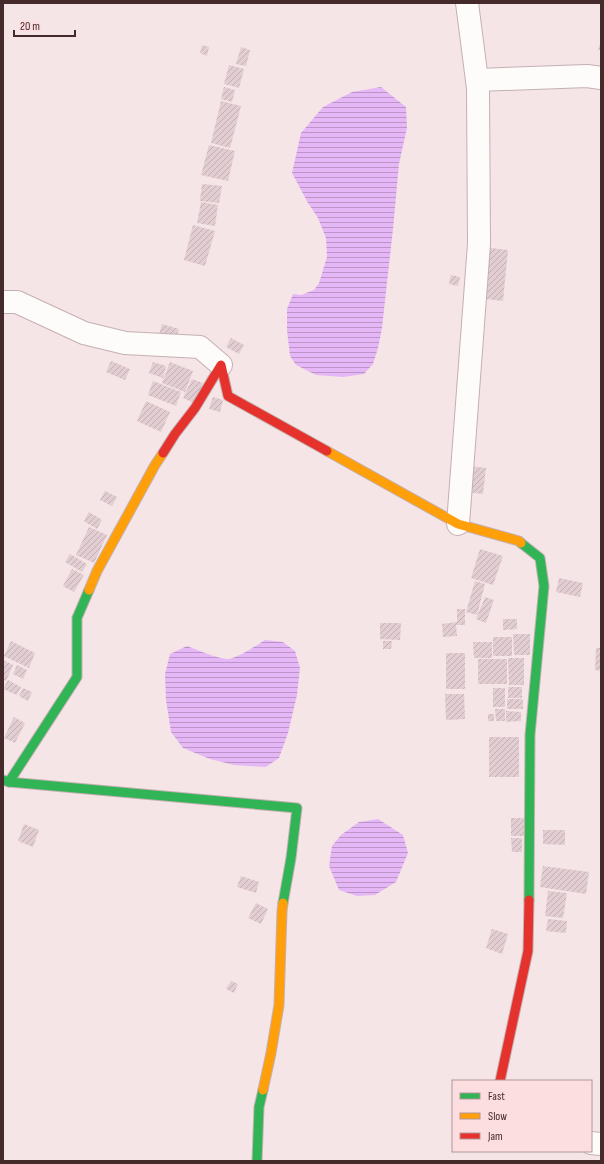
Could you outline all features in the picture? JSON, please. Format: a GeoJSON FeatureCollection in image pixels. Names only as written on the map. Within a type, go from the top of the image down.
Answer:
{"type":"FeatureCollection","features":[{"type":"Feature","properties":{"kind":"street"},"geometry":{"type":"LineString","coordinates":[[458,524],[479,244],[478,88],[467,3]]}},
{"type":"Feature","properties":{"kind":"street"},"geometry":{"type":"LineString","coordinates":[[477,80],[587,76],[601,78]]}},
{"type":"Feature","properties":{"kind":"street"},"geometry":{"type":"LineString","coordinates":[[3,302],[17,302],[84,334],[125,343],[200,347],[221,365],[228,396],[458,524],[519,541],[540,558],[544,586],[530,735],[528,951],[500,1080]]}},
{"type":"Feature","properties":{"kind":"street"},"geometry":{"type":"LineString","coordinates":[[221,365],[195,408],[175,434],[155,465],[97,571],[77,618],[77,677],[6,781],[297,808],[291,858],[282,911],[279,1004],[271,1053],[259,1107],[257,1161]]}},
{"type":"Feature","properties":{"kind":"shaded area"},"geometry":{"type":"Polygon","coordinates":[[[381,87],[406,107],[407,128],[399,164],[382,328],[378,348],[373,364],[364,374],[343,377],[316,375],[296,365],[290,356],[287,330],[287,309],[293,294],[301,295],[314,290],[319,283],[327,257],[326,238],[318,218],[292,173],[301,133],[323,107],[352,92],[381,87]]]}},
{"type":"Feature","properties":{"kind":"shaded area"},"geometry":{"type":"Polygon","coordinates":[[[265,640],[283,642],[295,651],[300,668],[297,695],[288,733],[279,758],[266,767],[234,765],[210,759],[183,748],[171,732],[166,700],[165,674],[170,654],[187,646],[214,656],[229,659],[242,654],[265,640]]]}},
{"type":"Feature","properties":{"kind":"shaded area"},"geometry":{"type":"Polygon","coordinates":[[[378,819],[403,835],[408,853],[396,882],[375,895],[357,896],[339,890],[329,866],[332,846],[341,835],[359,822],[378,819]]]}},
{"type":"Feature","properties":{"kind":"building"},"geometry":{"type":"Polygon","coordinates":[[[601,41],[601,51],[598,49],[601,41]]]}},
{"type":"Feature","properties":{"kind":"building"},"geometry":{"type":"Polygon","coordinates":[[[202,45],[209,47],[207,56],[200,53],[202,45]]]}},
{"type":"Feature","properties":{"kind":"building"},"geometry":{"type":"Polygon","coordinates":[[[241,47],[250,50],[246,66],[236,64],[241,47]]]}},
{"type":"Feature","properties":{"kind":"building"},"geometry":{"type":"Polygon","coordinates":[[[229,65],[244,69],[239,88],[224,84],[229,65]]]}},
{"type":"Feature","properties":{"kind":"building"},"geometry":{"type":"Polygon","coordinates":[[[224,87],[235,90],[232,102],[221,99],[224,87]]]}},
{"type":"Feature","properties":{"kind":"building"},"geometry":{"type":"Polygon","coordinates":[[[221,101],[241,106],[230,148],[211,143],[221,101]]]}},
{"type":"Feature","properties":{"kind":"building"},"geometry":{"type":"Polygon","coordinates":[[[209,145],[235,151],[228,181],[201,175],[209,145]]]}},
{"type":"Feature","properties":{"kind":"building"},"geometry":{"type":"Polygon","coordinates":[[[202,184],[222,186],[219,203],[200,201],[202,184]]]}},
{"type":"Feature","properties":{"kind":"building"},"geometry":{"type":"Polygon","coordinates":[[[201,202],[218,205],[215,226],[197,223],[201,202]]]}},
{"type":"Feature","properties":{"kind":"building"},"geometry":{"type":"Polygon","coordinates":[[[193,225],[215,231],[205,266],[184,260],[193,225]]]}},
{"type":"Feature","properties":{"kind":"building"},"geometry":{"type":"Polygon","coordinates":[[[482,247],[508,250],[503,301],[477,298],[482,247]]]}},
{"type":"Feature","properties":{"kind":"building"},"geometry":{"type":"Polygon","coordinates":[[[451,275],[460,277],[458,286],[449,284],[451,275]]]}},
{"type":"Feature","properties":{"kind":"building"},"geometry":{"type":"Polygon","coordinates":[[[162,324],[179,329],[176,339],[159,335],[162,324]]]}},
{"type":"Feature","properties":{"kind":"building"},"geometry":{"type":"Polygon","coordinates":[[[231,338],[244,345],[239,354],[226,347],[231,338]]]}},
{"type":"Feature","properties":{"kind":"building"},"geometry":{"type":"Polygon","coordinates":[[[111,361],[130,369],[125,380],[106,372],[111,361]]]}},
{"type":"Feature","properties":{"kind":"building"},"geometry":{"type":"Polygon","coordinates":[[[153,362],[166,366],[163,378],[149,373],[153,362]]]}},
{"type":"Feature","properties":{"kind":"building"},"geometry":{"type":"Polygon","coordinates":[[[170,362],[193,371],[185,392],[162,383],[170,362]]]}},
{"type":"Feature","properties":{"kind":"building"},"geometry":{"type":"Polygon","coordinates":[[[192,379],[203,383],[194,403],[183,398],[192,379]]]}},
{"type":"Feature","properties":{"kind":"building"},"geometry":{"type":"Polygon","coordinates":[[[153,381],[181,392],[176,406],[148,395],[153,381]]]}},
{"type":"Feature","properties":{"kind":"building"},"geometry":{"type":"Polygon","coordinates":[[[213,397],[223,400],[220,412],[209,409],[213,397]]]}},
{"type":"Feature","properties":{"kind":"building"},"geometry":{"type":"Polygon","coordinates":[[[146,401],[170,412],[161,432],[137,421],[146,401]]]}},
{"type":"Feature","properties":{"kind":"building"},"geometry":{"type":"Polygon","coordinates":[[[467,466],[486,468],[483,494],[464,492],[467,466]]]}},
{"type":"Feature","properties":{"kind":"building"},"geometry":{"type":"Polygon","coordinates":[[[105,491],[117,497],[112,506],[100,500],[105,491]]]}},
{"type":"Feature","properties":{"kind":"building"},"geometry":{"type":"Polygon","coordinates":[[[89,512],[102,520],[97,529],[84,521],[89,512]]]}},
{"type":"Feature","properties":{"kind":"building"},"geometry":{"type":"Polygon","coordinates":[[[89,527],[107,535],[94,563],[76,555],[89,527]]]}},
{"type":"Feature","properties":{"kind":"building"},"geometry":{"type":"Polygon","coordinates":[[[480,549],[503,556],[493,585],[471,578],[480,549]]]}},
{"type":"Feature","properties":{"kind":"building"},"geometry":{"type":"Polygon","coordinates":[[[70,554],[87,564],[82,572],[65,562],[70,554]]]}},
{"type":"Feature","properties":{"kind":"building"},"geometry":{"type":"Polygon","coordinates":[[[72,569],[84,575],[74,592],[63,586],[72,569]]]}},
{"type":"Feature","properties":{"kind":"building"},"geometry":{"type":"Polygon","coordinates":[[[559,578],[583,583],[580,597],[556,592],[559,578]]]}},
{"type":"Feature","properties":{"kind":"building"},"geometry":{"type":"Polygon","coordinates":[[[475,581],[485,584],[477,615],[466,612],[475,581]]]}},
{"type":"Feature","properties":{"kind":"building"},"geometry":{"type":"Polygon","coordinates":[[[485,597],[494,600],[486,623],[476,619],[485,597]]]}},
{"type":"Feature","properties":{"kind":"building"},"geometry":{"type":"Polygon","coordinates":[[[457,609],[465,609],[465,625],[456,625],[457,636],[443,637],[442,624],[457,622],[457,609]]]}},
{"type":"Feature","properties":{"kind":"building"},"geometry":{"type":"Polygon","coordinates":[[[503,619],[517,619],[517,629],[503,630],[503,619]]]}},
{"type":"Feature","properties":{"kind":"building"},"geometry":{"type":"Polygon","coordinates":[[[380,623],[401,623],[400,640],[380,639],[380,623]]]}},
{"type":"Feature","properties":{"kind":"building"},"geometry":{"type":"Polygon","coordinates":[[[513,634],[530,634],[530,655],[514,655],[513,634]]]}},
{"type":"Feature","properties":{"kind":"building"},"geometry":{"type":"Polygon","coordinates":[[[493,637],[512,637],[512,656],[493,656],[493,637]]]}},
{"type":"Feature","properties":{"kind":"building"},"geometry":{"type":"Polygon","coordinates":[[[11,641],[35,653],[29,668],[4,656],[11,641]]]}},
{"type":"Feature","properties":{"kind":"building"},"geometry":{"type":"Polygon","coordinates":[[[383,641],[392,641],[391,649],[383,649],[383,641]]]}},
{"type":"Feature","properties":{"kind":"building"},"geometry":{"type":"Polygon","coordinates":[[[473,642],[492,642],[492,658],[474,658],[473,642]]]}},
{"type":"Feature","properties":{"kind":"building"},"geometry":{"type":"Polygon","coordinates":[[[596,648],[601,648],[601,671],[595,670],[596,648]]]}},
{"type":"Feature","properties":{"kind":"building"},"geometry":{"type":"Polygon","coordinates":[[[446,653],[465,653],[465,689],[446,689],[446,653]]]}},
{"type":"Feature","properties":{"kind":"building"},"geometry":{"type":"Polygon","coordinates":[[[508,658],[524,658],[524,685],[509,685],[508,658]]]}},
{"type":"Feature","properties":{"kind":"building"},"geometry":{"type":"Polygon","coordinates":[[[478,659],[507,659],[507,684],[478,684],[478,659]]]}},
{"type":"Feature","properties":{"kind":"building"},"geometry":{"type":"Polygon","coordinates":[[[3,660],[13,665],[6,681],[3,680],[3,660]]]}},
{"type":"Feature","properties":{"kind":"building"},"geometry":{"type":"Polygon","coordinates":[[[17,665],[27,670],[23,679],[13,674],[17,665]]]}},
{"type":"Feature","properties":{"kind":"building"},"geometry":{"type":"Polygon","coordinates":[[[8,680],[21,687],[17,695],[3,689],[8,680]]]}},
{"type":"Feature","properties":{"kind":"building"},"geometry":{"type":"Polygon","coordinates":[[[508,687],[522,687],[522,698],[508,698],[508,687]]]}},
{"type":"Feature","properties":{"kind":"building"},"geometry":{"type":"Polygon","coordinates":[[[23,688],[32,692],[28,701],[19,696],[23,688]]]}},
{"type":"Feature","properties":{"kind":"building"},"geometry":{"type":"Polygon","coordinates":[[[493,688],[505,688],[505,707],[493,707],[493,688]]]}},
{"type":"Feature","properties":{"kind":"building"},"geometry":{"type":"Polygon","coordinates":[[[445,694],[464,694],[465,719],[446,720],[445,694]]]}},
{"type":"Feature","properties":{"kind":"building"},"geometry":{"type":"Polygon","coordinates":[[[507,699],[523,699],[523,709],[507,709],[507,699]]]}},
{"type":"Feature","properties":{"kind":"building"},"geometry":{"type":"Polygon","coordinates":[[[495,709],[505,709],[505,721],[496,721],[495,709]]]}},
{"type":"Feature","properties":{"kind":"building"},"geometry":{"type":"Polygon","coordinates":[[[506,711],[521,712],[521,721],[506,722],[506,711]]]}},
{"type":"Feature","properties":{"kind":"building"},"geometry":{"type":"Polygon","coordinates":[[[488,714],[494,714],[494,721],[488,721],[488,714]]]}},
{"type":"Feature","properties":{"kind":"building"},"geometry":{"type":"Polygon","coordinates":[[[14,717],[25,723],[15,743],[4,738],[14,717]]]}},
{"type":"Feature","properties":{"kind":"building"},"geometry":{"type":"Polygon","coordinates":[[[489,737],[519,737],[519,777],[489,777],[489,737]]]}},
{"type":"Feature","properties":{"kind":"building"},"geometry":{"type":"Polygon","coordinates":[[[511,818],[524,818],[524,836],[511,836],[511,818]]]}},
{"type":"Feature","properties":{"kind":"building"},"geometry":{"type":"Polygon","coordinates":[[[24,824],[39,830],[33,847],[18,841],[24,824]]]}},
{"type":"Feature","properties":{"kind":"building"},"geometry":{"type":"Polygon","coordinates":[[[543,830],[565,830],[565,845],[543,844],[543,830]]]}},
{"type":"Feature","properties":{"kind":"building"},"geometry":{"type":"Polygon","coordinates":[[[511,838],[522,838],[522,852],[512,852],[511,838]]]}},
{"type":"Feature","properties":{"kind":"building"},"geometry":{"type":"Polygon","coordinates":[[[543,866],[589,872],[586,894],[540,887],[543,866]]]}},
{"type":"Feature","properties":{"kind":"building"},"geometry":{"type":"Polygon","coordinates":[[[241,876],[259,882],[256,893],[237,887],[241,876]]]}},
{"type":"Feature","properties":{"kind":"building"},"geometry":{"type":"Polygon","coordinates":[[[548,891],[567,893],[563,918],[545,916],[548,891]]]}},
{"type":"Feature","properties":{"kind":"building"},"geometry":{"type":"Polygon","coordinates":[[[256,903],[268,909],[261,924],[248,918],[256,903]]]}},
{"type":"Feature","properties":{"kind":"building"},"geometry":{"type":"Polygon","coordinates":[[[548,919],[567,921],[566,933],[546,931],[548,919]]]}},
{"type":"Feature","properties":{"kind":"building"},"geometry":{"type":"Polygon","coordinates":[[[492,929],[508,934],[502,954],[486,948],[492,929]]]}},
{"type":"Feature","properties":{"kind":"building"},"geometry":{"type":"Polygon","coordinates":[[[231,981],[238,984],[234,993],[226,989],[231,981]]]}},
{"type":"Feature","properties":{"kind":"traffic: fast"},"geometry":{"type":"LineString","coordinates":[[521,543],[540,558],[544,586],[530,735],[529,900]]}},
{"type":"Feature","properties":{"kind":"traffic: fast"},"geometry":{"type":"LineString","coordinates":[[3,780],[9,782],[77,677],[77,618],[89,590]]}},
{"type":"Feature","properties":{"kind":"traffic: fast"},"geometry":{"type":"LineString","coordinates":[[9,782],[297,808],[291,858],[283,903]]}},
{"type":"Feature","properties":{"kind":"traffic: fast"},"geometry":{"type":"LineString","coordinates":[[257,1161],[259,1107],[263,1090]]}},
{"type":"Feature","properties":{"kind":"traffic: slow"},"geometry":{"type":"LineString","coordinates":[[327,451],[458,524],[519,541],[521,543]]}},
{"type":"Feature","properties":{"kind":"traffic: slow"},"geometry":{"type":"LineString","coordinates":[[89,590],[97,571],[163,453]]}},
{"type":"Feature","properties":{"kind":"traffic: slow"},"geometry":{"type":"LineString","coordinates":[[263,1090],[279,1005],[283,903]]}},
{"type":"Feature","properties":{"kind":"traffic: jam"},"geometry":{"type":"LineString","coordinates":[[163,453],[175,434],[195,408],[221,365],[228,396],[327,451]]}},
{"type":"Feature","properties":{"kind":"traffic: jam"},"geometry":{"type":"LineString","coordinates":[[500,1080],[528,951],[529,900]]}}]}
